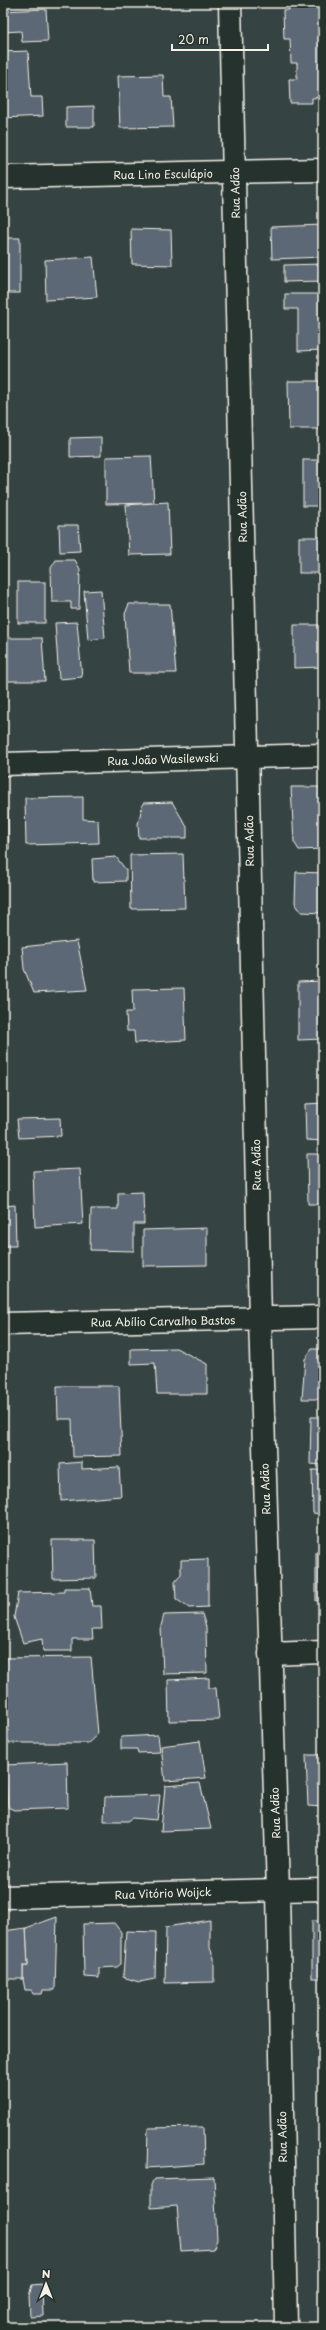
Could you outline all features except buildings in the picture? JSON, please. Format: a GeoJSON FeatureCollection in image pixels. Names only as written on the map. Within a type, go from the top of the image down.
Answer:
{"type":"FeatureCollection","features":[{"type":"Feature","properties":{"kind":"street","name":"Rua Adão"},"geometry":{"type":"LineString","coordinates":[[230,3],[260,1319],[278,1890],[286,2327]]}},
{"type":"Feature","properties":{"kind":"street","name":"Rua Lino Esculápio"},"geometry":{"type":"LineString","coordinates":[[3,178],[323,170]]}},
{"type":"Feature","properties":{"kind":"street","name":"Rua João Wasilewski"},"geometry":{"type":"LineString","coordinates":[[3,764],[323,755]]}},
{"type":"Feature","properties":{"kind":"street","name":"Rua Abílio Carvalho Bastos"},"geometry":{"type":"LineString","coordinates":[[3,1324],[323,1318]]}},
{"type":"Feature","properties":{"kind":"street"},"geometry":{"type":"LineString","coordinates":[[270,1654],[323,1652]]}},
{"type":"Feature","properties":{"kind":"street","name":"Rua Vitório Woijck"},"geometry":{"type":"LineString","coordinates":[[3,1897],[323,1888]]}}]}
